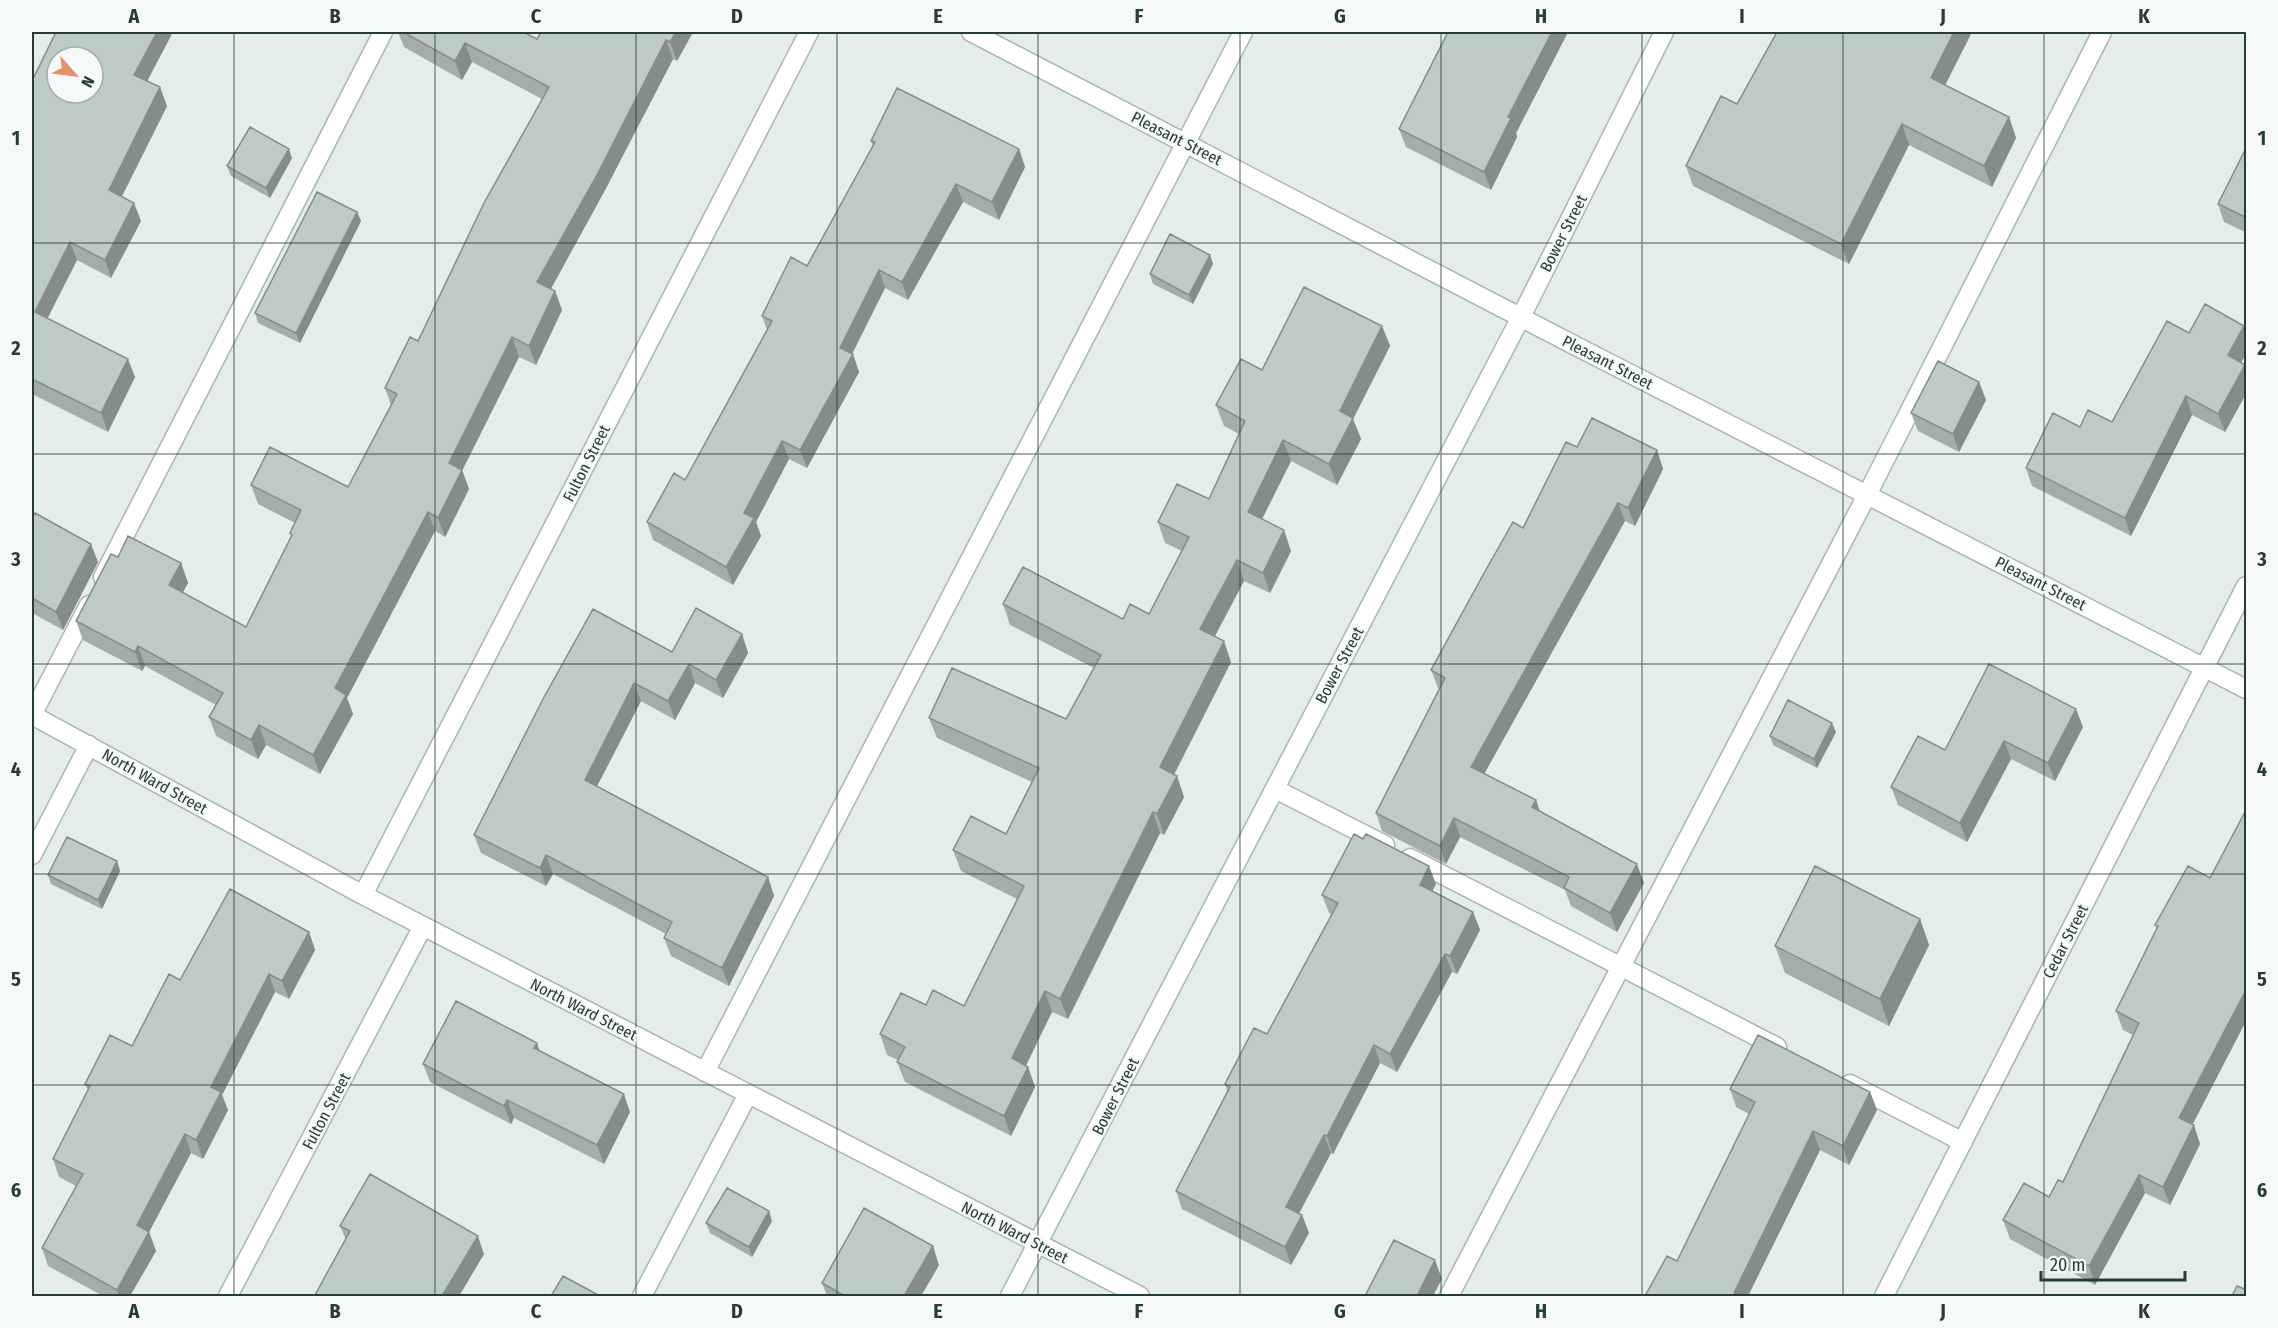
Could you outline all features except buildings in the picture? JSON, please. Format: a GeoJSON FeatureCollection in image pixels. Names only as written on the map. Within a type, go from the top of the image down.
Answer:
{"type":"FeatureCollection","features":[{"type":"Feature","properties":{"kind":"street"},"geometry":{"type":"LineString","coordinates":[[32,715],[383,32]]}},
{"type":"Feature","properties":{"kind":"street","name":"Fulton Street"},"geometry":{"type":"LineString","coordinates":[[363,895],[809,32]]}},
{"type":"Feature","properties":{"kind":"street","name":"Pleasant Street"},"geometry":{"type":"LineString","coordinates":[[971,32],[2247,689]]}},
{"type":"Feature","properties":{"kind":"street"},"geometry":{"type":"LineString","coordinates":[[705,1072],[1243,32]]}},
{"type":"Feature","properties":{"kind":"street","name":"Bower Street"},"geometry":{"type":"LineString","coordinates":[[1010,1296],[1521,317],[1664,32]]}},
{"type":"Feature","properties":{"kind":"street"},"geometry":{"type":"LineString","coordinates":[[1449,1296],[1867,495],[2096,34]]}},
{"type":"Feature","properties":{"kind":"street","name":"Cedar Street"},"geometry":{"type":"LineString","coordinates":[[1884,1296],[2247,586]]}},
{"type":"Feature","properties":{"kind":"street","name":"North Ward Street"},"geometry":{"type":"LineString","coordinates":[[32,715],[363,895],[1140,1296]]}},
{"type":"Feature","properties":{"kind":"street"},"geometry":{"type":"LineString","coordinates":[[32,855],[88,745]]}},
{"type":"Feature","properties":{"kind":"street"},"geometry":{"type":"LineString","coordinates":[[1275,789],[1797,1057]]}},
{"type":"Feature","properties":{"kind":"street","name":"Fulton Street"},"geometry":{"type":"LineString","coordinates":[[228,1296],[423,926]]}},
{"type":"Feature","properties":{"kind":"street"},"geometry":{"type":"LineString","coordinates":[[1838,1078],[1963,1142]]}},
{"type":"Feature","properties":{"kind":"street"},"geometry":{"type":"LineString","coordinates":[[642,1296],[748,1094]]}}]}
